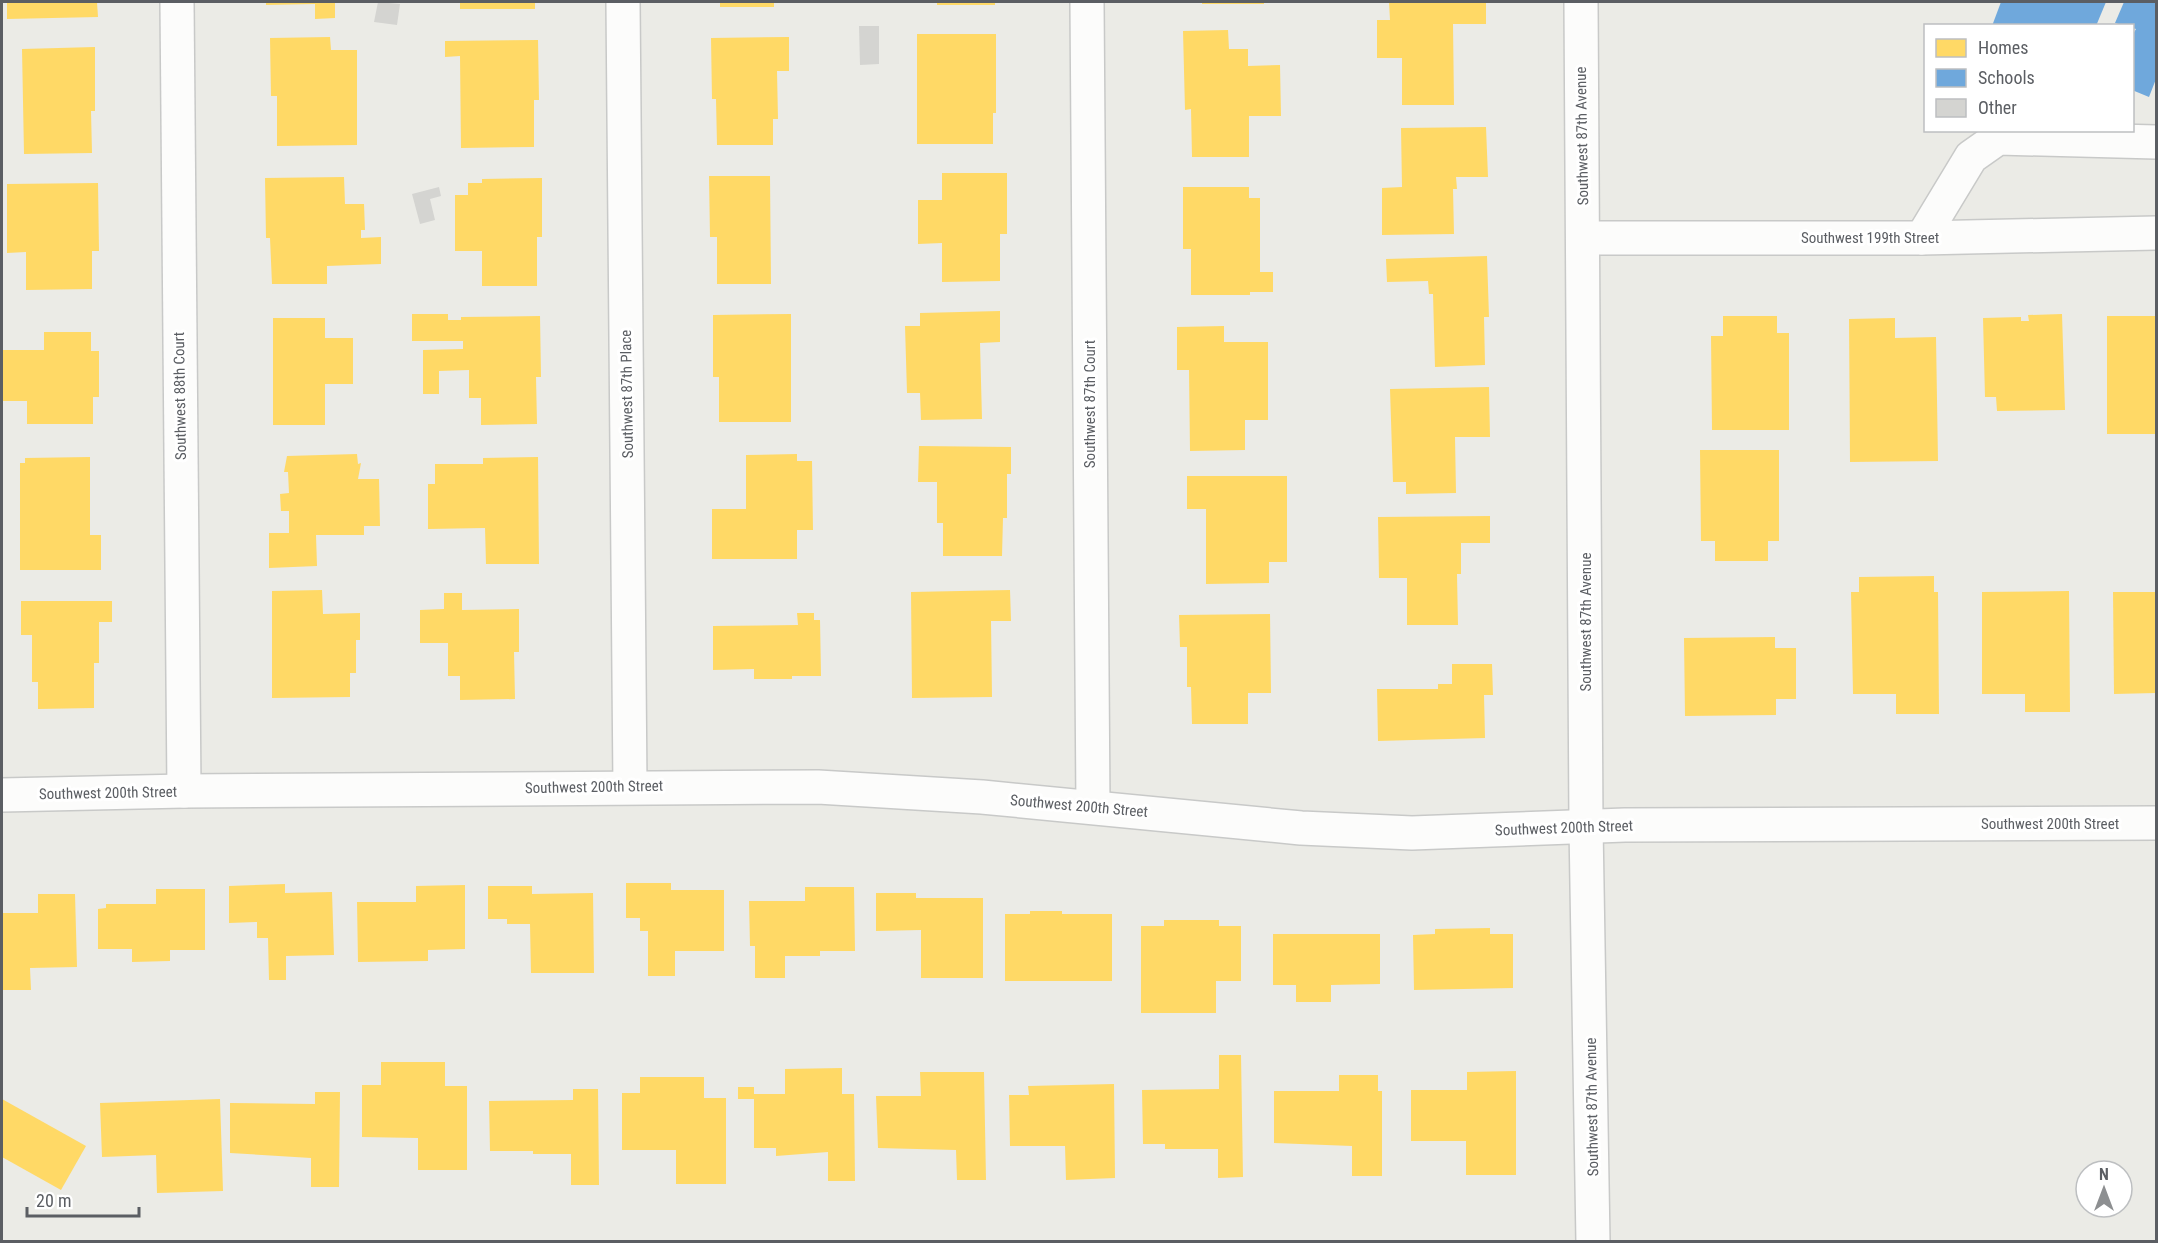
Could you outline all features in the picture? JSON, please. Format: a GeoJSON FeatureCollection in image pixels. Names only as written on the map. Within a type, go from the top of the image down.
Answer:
{"type":"FeatureCollection","features":[{"type":"Feature","properties":{"kind":"street","name":"Southwest 88th Court"},"geometry":{"type":"LineString","coordinates":[[177,2],[184,791]]}},
{"type":"Feature","properties":{"kind":"street","name":"Southwest 87th Place"},"geometry":{"type":"LineString","coordinates":[[623,2],[630,787]]}},
{"type":"Feature","properties":{"kind":"street","name":"Southwest 87th Court"},"geometry":{"type":"LineString","coordinates":[[1087,2],[1093,807]]}},
{"type":"Feature","properties":{"kind":"street","name":"Southwest 87th Avenue"},"geometry":{"type":"LineString","coordinates":[[1581,2],[1587,826],[1593,1242]]}},
{"type":"Feature","properties":{"kind":"street"},"geometry":{"type":"LineString","coordinates":[[1923,238],[1971,156],[1998,138],[2157,142]]}},
{"type":"Feature","properties":{"kind":"street","name":"Southwest 199th Street"},"geometry":{"type":"LineString","coordinates":[[1583,238],[1923,238],[2157,232]]}},
{"type":"Feature","properties":{"kind":"street","name":"Southwest 200th Street"},"geometry":{"type":"LineString","coordinates":[[2,795],[630,787],[829,788],[1093,807],[1362,832],[1412,833],[1587,826],[2157,823]]}},
{"type":"Feature","properties":{"kind":"building: Homes"},"geometry":{"type":"Polygon","coordinates":[[[7,2],[97,2],[98,17],[7,19],[7,2]]]}},
{"type":"Feature","properties":{"kind":"building: Homes"},"geometry":{"type":"Polygon","coordinates":[[[266,2],[335,2],[335,18],[315,19],[315,4],[266,5],[266,2]]]}},
{"type":"Feature","properties":{"kind":"building: Homes"},"geometry":{"type":"Polygon","coordinates":[[[460,2],[535,2],[535,9],[460,9],[460,2]]]}},
{"type":"Feature","properties":{"kind":"building: Homes"},"geometry":{"type":"Polygon","coordinates":[[[720,2],[774,2],[774,7],[720,7],[720,2]]]}},
{"type":"Feature","properties":{"kind":"building: Homes"},"geometry":{"type":"Polygon","coordinates":[[[937,2],[995,2],[995,5],[937,5],[937,2]]]}},
{"type":"Feature","properties":{"kind":"building: Homes"},"geometry":{"type":"Polygon","coordinates":[[[1202,2],[1264,2],[1264,4],[1202,4],[1202,2]]]}},
{"type":"Feature","properties":{"kind":"building: Homes"},"geometry":{"type":"Polygon","coordinates":[[[1389,2],[1486,2],[1486,24],[1453,24],[1454,105],[1402,105],[1402,58],[1377,58],[1377,20],[1390,20],[1389,2]]]}},
{"type":"Feature","properties":{"kind":"building: Homes"},"geometry":{"type":"Polygon","coordinates":[[[1228,30],[1229,49],[1248,49],[1248,66],[1280,65],[1281,116],[1249,116],[1249,157],[1192,157],[1191,109],[1185,110],[1183,31],[1228,30]]]}},
{"type":"Feature","properties":{"kind":"building: Homes"},"geometry":{"type":"Polygon","coordinates":[[[917,34],[996,34],[996,113],[993,113],[993,144],[917,144],[917,34]]]}},
{"type":"Feature","properties":{"kind":"building: Homes"},"geometry":{"type":"Polygon","coordinates":[[[330,37],[331,50],[357,50],[357,145],[277,146],[277,96],[271,96],[270,38],[330,37]]]}},
{"type":"Feature","properties":{"kind":"building: Homes"},"geometry":{"type":"Polygon","coordinates":[[[789,37],[789,71],[777,71],[778,119],[773,119],[773,145],[717,145],[716,99],[712,99],[711,38],[789,37]]]}},
{"type":"Feature","properties":{"kind":"building: Homes"},"geometry":{"type":"Polygon","coordinates":[[[538,40],[539,100],[534,100],[534,147],[461,148],[460,56],[445,57],[445,41],[538,40]]]}},
{"type":"Feature","properties":{"kind":"building: Homes"},"geometry":{"type":"Polygon","coordinates":[[[95,47],[95,111],[91,111],[92,153],[24,154],[22,49],[95,47]]]}},
{"type":"Feature","properties":{"kind":"building: Homes"},"geometry":{"type":"Polygon","coordinates":[[[1486,127],[1488,177],[1456,177],[1457,189],[1453,189],[1454,234],[1382,235],[1382,188],[1402,187],[1401,128],[1486,127]]]}},
{"type":"Feature","properties":{"kind":"building: Homes"},"geometry":{"type":"Polygon","coordinates":[[[942,173],[1007,173],[1007,234],[1000,234],[1000,281],[942,282],[942,243],[918,244],[918,200],[942,200],[942,173]]]}},
{"type":"Feature","properties":{"kind":"building: Homes"},"geometry":{"type":"Polygon","coordinates":[[[709,176],[770,176],[771,284],[717,284],[717,237],[710,237],[709,176]]]}},
{"type":"Feature","properties":{"kind":"building: Homes"},"geometry":{"type":"Polygon","coordinates":[[[344,177],[345,204],[364,204],[365,230],[361,230],[361,238],[381,237],[381,264],[327,266],[327,284],[272,284],[270,238],[266,238],[265,178],[344,177]]]}},
{"type":"Feature","properties":{"kind":"building: Homes"},"geometry":{"type":"Polygon","coordinates":[[[542,178],[542,237],[537,237],[537,286],[482,286],[482,251],[455,251],[455,195],[468,195],[468,183],[482,183],[482,179],[542,178]]]}},
{"type":"Feature","properties":{"kind":"building: Homes"},"geometry":{"type":"Polygon","coordinates":[[[98,183],[99,251],[92,251],[92,289],[26,290],[26,252],[7,253],[7,184],[98,183]]]}},
{"type":"Feature","properties":{"kind":"building: Homes"},"geometry":{"type":"Polygon","coordinates":[[[1183,187],[1249,187],[1249,198],[1260,198],[1260,272],[1273,272],[1273,292],[1250,292],[1250,295],[1191,295],[1191,249],[1183,249],[1183,187]]]}},
{"type":"Feature","properties":{"kind":"building: Homes"},"geometry":{"type":"Polygon","coordinates":[[[1487,256],[1489,317],[1484,317],[1485,365],[1435,367],[1433,294],[1429,294],[1428,281],[1387,282],[1386,259],[1487,256]]]}},
{"type":"Feature","properties":{"kind":"building: Homes"},"geometry":{"type":"Polygon","coordinates":[[[1000,311],[1000,342],[980,343],[982,419],[921,420],[920,393],[907,393],[905,326],[920,326],[920,313],[1000,311]]]}},
{"type":"Feature","properties":{"kind":"building: Homes"},"geometry":{"type":"Polygon","coordinates":[[[412,314],[448,314],[448,320],[461,320],[461,317],[540,316],[541,377],[536,377],[537,424],[481,425],[481,398],[469,398],[469,370],[439,371],[439,394],[423,394],[423,350],[463,349],[463,341],[412,341],[412,314]]]}},
{"type":"Feature","properties":{"kind":"building: Homes"},"geometry":{"type":"Polygon","coordinates":[[[791,314],[791,422],[719,422],[719,377],[713,377],[713,315],[791,314]]]}},
{"type":"Feature","properties":{"kind":"building: Homes"},"geometry":{"type":"Polygon","coordinates":[[[2062,314],[2065,410],[1997,411],[1996,397],[1985,397],[1983,318],[2021,317],[2021,321],[2029,321],[2028,315],[2062,314]]]}},
{"type":"Feature","properties":{"kind":"building: Homes"},"geometry":{"type":"Polygon","coordinates":[[[1723,316],[1777,316],[1777,333],[1789,333],[1789,430],[1712,430],[1711,336],[1723,336],[1723,316]]]}},
{"type":"Feature","properties":{"kind":"building: Homes"},"geometry":{"type":"Polygon","coordinates":[[[2107,316],[2156,316],[2156,434],[2107,434],[2107,316]]]}},
{"type":"Feature","properties":{"kind":"building: Homes"},"geometry":{"type":"Polygon","coordinates":[[[273,318],[325,318],[325,338],[353,338],[353,384],[325,384],[325,425],[273,425],[273,318]]]}},
{"type":"Feature","properties":{"kind":"building: Homes"},"geometry":{"type":"Polygon","coordinates":[[[1895,318],[1895,338],[1936,337],[1938,461],[1850,462],[1849,319],[1895,318]]]}},
{"type":"Feature","properties":{"kind":"building: Homes"},"geometry":{"type":"Polygon","coordinates":[[[1224,326],[1224,342],[1268,342],[1268,420],[1245,420],[1245,450],[1190,451],[1189,370],[1177,370],[1177,327],[1224,326]]]}},
{"type":"Feature","properties":{"kind":"building: Homes"},"geometry":{"type":"Polygon","coordinates":[[[44,332],[91,332],[91,351],[99,351],[99,397],[93,397],[93,424],[27,424],[27,401],[2,401],[2,350],[44,350],[44,332]]]}},
{"type":"Feature","properties":{"kind":"building: Homes"},"geometry":{"type":"Polygon","coordinates":[[[1489,387],[1490,437],[1455,437],[1456,493],[1406,494],[1406,482],[1393,482],[1390,389],[1489,387]]]}},
{"type":"Feature","properties":{"kind":"building: Homes"},"geometry":{"type":"Polygon","coordinates":[[[919,446],[1011,447],[1011,474],[1007,474],[1007,518],[1003,518],[1002,556],[943,556],[943,523],[937,523],[937,482],[918,482],[919,446]]]}},
{"type":"Feature","properties":{"kind":"building: Homes"},"geometry":{"type":"Polygon","coordinates":[[[1700,450],[1779,450],[1779,541],[1768,541],[1768,561],[1715,561],[1715,541],[1701,541],[1700,450]]]}},
{"type":"Feature","properties":{"kind":"building: Homes"},"geometry":{"type":"Polygon","coordinates":[[[357,454],[358,464],[361,463],[358,479],[379,479],[380,526],[364,526],[364,535],[316,535],[317,566],[269,568],[269,533],[289,533],[289,511],[281,511],[280,494],[289,493],[288,472],[284,472],[287,456],[357,454]]]}},
{"type":"Feature","properties":{"kind":"building: Homes"},"geometry":{"type":"Polygon","coordinates":[[[797,454],[797,461],[812,461],[813,530],[797,530],[797,559],[712,559],[712,509],[746,509],[746,455],[797,454]]]}},
{"type":"Feature","properties":{"kind":"building: Homes"},"geometry":{"type":"Polygon","coordinates":[[[90,457],[90,535],[101,535],[101,570],[20,570],[20,463],[25,463],[25,458],[90,457]]]}},
{"type":"Feature","properties":{"kind":"building: Homes"},"geometry":{"type":"Polygon","coordinates":[[[538,457],[539,564],[486,564],[485,528],[428,529],[428,484],[435,484],[435,464],[483,464],[483,458],[538,457]]]}},
{"type":"Feature","properties":{"kind":"building: Homes"},"geometry":{"type":"Polygon","coordinates":[[[1187,476],[1287,476],[1287,562],[1269,562],[1269,583],[1206,584],[1206,509],[1187,509],[1187,476]]]}},
{"type":"Feature","properties":{"kind":"building: Homes"},"geometry":{"type":"Polygon","coordinates":[[[1490,516],[1490,543],[1461,543],[1461,574],[1457,574],[1458,625],[1407,625],[1407,578],[1379,578],[1378,517],[1490,516]]]}},
{"type":"Feature","properties":{"kind":"building: Homes"},"geometry":{"type":"Polygon","coordinates":[[[1934,576],[1934,592],[1938,592],[1939,714],[1896,714],[1896,694],[1853,694],[1851,592],[1859,592],[1859,577],[1934,576]]]}},
{"type":"Feature","properties":{"kind":"building: Homes"},"geometry":{"type":"Polygon","coordinates":[[[322,590],[323,614],[360,613],[360,640],[356,640],[356,673],[350,673],[350,697],[272,698],[272,591],[322,590]]]}},
{"type":"Feature","properties":{"kind":"building: Homes"},"geometry":{"type":"Polygon","coordinates":[[[1010,590],[1011,621],[991,621],[992,697],[912,698],[911,592],[1010,590]]]}},
{"type":"Feature","properties":{"kind":"building: Homes"},"geometry":{"type":"Polygon","coordinates":[[[2069,591],[2070,712],[2025,712],[2025,694],[1982,694],[1982,592],[2069,591]]]}},
{"type":"Feature","properties":{"kind":"building: Homes"},"geometry":{"type":"Polygon","coordinates":[[[2113,592],[2156,592],[2156,693],[2114,694],[2113,592]]]}},
{"type":"Feature","properties":{"kind":"building: Homes"},"geometry":{"type":"Polygon","coordinates":[[[444,593],[462,593],[462,610],[519,609],[519,652],[514,652],[515,699],[460,700],[460,676],[448,676],[448,643],[420,643],[420,610],[444,609],[444,593]]]}},
{"type":"Feature","properties":{"kind":"building: Homes"},"geometry":{"type":"Polygon","coordinates":[[[21,601],[112,601],[112,622],[99,622],[99,663],[94,663],[94,708],[38,709],[38,682],[32,682],[32,635],[21,635],[21,601]]]}},
{"type":"Feature","properties":{"kind":"building: Homes"},"geometry":{"type":"Polygon","coordinates":[[[797,613],[814,613],[814,620],[820,620],[821,676],[754,679],[754,669],[713,670],[713,626],[798,625],[797,613]]]}},
{"type":"Feature","properties":{"kind":"building: Homes"},"geometry":{"type":"Polygon","coordinates":[[[1270,614],[1271,693],[1248,693],[1248,724],[1192,724],[1191,687],[1187,687],[1187,647],[1180,647],[1179,615],[1270,614]]]}},
{"type":"Feature","properties":{"kind":"building: Homes"},"geometry":{"type":"Polygon","coordinates":[[[1775,637],[1775,648],[1796,648],[1796,699],[1776,699],[1776,715],[1685,716],[1684,638],[1775,637]]]}},
{"type":"Feature","properties":{"kind":"building: Homes"},"geometry":{"type":"Polygon","coordinates":[[[1452,664],[1492,664],[1493,695],[1484,695],[1485,738],[1378,741],[1377,689],[1438,689],[1438,684],[1452,684],[1452,664]]]}},
{"type":"Feature","properties":{"kind":"building: Homes"},"geometry":{"type":"Polygon","coordinates":[[[626,883],[671,883],[671,890],[724,890],[724,951],[675,951],[675,976],[648,976],[648,931],[640,931],[640,918],[626,918],[626,883]]]}},
{"type":"Feature","properties":{"kind":"building: Homes"},"geometry":{"type":"Polygon","coordinates":[[[285,884],[285,893],[332,892],[334,955],[286,956],[286,980],[269,980],[268,938],[257,938],[257,922],[229,923],[229,886],[285,884]]]}},
{"type":"Feature","properties":{"kind":"building: Homes"},"geometry":{"type":"Polygon","coordinates":[[[465,885],[465,949],[428,950],[428,961],[358,962],[357,902],[416,902],[416,886],[465,885]]]}},
{"type":"Feature","properties":{"kind":"building: Homes"},"geometry":{"type":"Polygon","coordinates":[[[488,886],[532,886],[532,894],[593,893],[594,973],[531,973],[530,924],[507,924],[507,919],[488,919],[488,886]]]}},
{"type":"Feature","properties":{"kind":"building: Homes"},"geometry":{"type":"Polygon","coordinates":[[[805,887],[854,887],[855,951],[820,951],[820,956],[785,956],[785,978],[755,978],[755,946],[750,946],[749,901],[805,901],[805,887]]]}},
{"type":"Feature","properties":{"kind":"building: Homes"},"geometry":{"type":"Polygon","coordinates":[[[156,889],[205,889],[205,950],[170,950],[170,961],[132,962],[132,949],[98,949],[98,909],[106,908],[106,904],[156,904],[156,889]]]}},
{"type":"Feature","properties":{"kind":"building: Homes"},"geometry":{"type":"Polygon","coordinates":[[[876,893],[916,893],[916,898],[983,898],[983,978],[921,978],[921,930],[876,931],[876,893]]]}},
{"type":"Feature","properties":{"kind":"building: Homes"},"geometry":{"type":"Polygon","coordinates":[[[38,894],[75,894],[77,967],[30,968],[31,990],[2,990],[2,913],[38,913],[38,894]]]}},
{"type":"Feature","properties":{"kind":"building: Homes"},"geometry":{"type":"Polygon","coordinates":[[[1030,911],[1062,911],[1062,914],[1112,914],[1112,981],[1005,981],[1005,914],[1030,914],[1030,911]]]}},
{"type":"Feature","properties":{"kind":"building: Homes"},"geometry":{"type":"Polygon","coordinates":[[[1164,920],[1219,920],[1219,926],[1241,926],[1241,981],[1216,981],[1216,1013],[1141,1013],[1141,926],[1164,926],[1164,920]]]}},
{"type":"Feature","properties":{"kind":"building: Homes"},"geometry":{"type":"Polygon","coordinates":[[[1490,928],[1490,934],[1513,934],[1513,988],[1414,990],[1413,935],[1435,934],[1435,929],[1490,928]]]}},
{"type":"Feature","properties":{"kind":"building: Homes"},"geometry":{"type":"Polygon","coordinates":[[[1273,934],[1380,934],[1380,984],[1331,985],[1331,1002],[1296,1002],[1296,985],[1273,985],[1273,934]]]}},
{"type":"Feature","properties":{"kind":"building: Homes"},"geometry":{"type":"Polygon","coordinates":[[[1219,1055],[1241,1055],[1243,1177],[1218,1178],[1218,1149],[1165,1149],[1165,1144],[1143,1144],[1142,1090],[1219,1089],[1219,1055]]]}},
{"type":"Feature","properties":{"kind":"building: Homes"},"geometry":{"type":"Polygon","coordinates":[[[381,1062],[445,1062],[445,1086],[467,1086],[467,1170],[418,1170],[418,1138],[362,1137],[362,1085],[381,1085],[381,1062]]]}},
{"type":"Feature","properties":{"kind":"building: Homes"},"geometry":{"type":"Polygon","coordinates":[[[842,1068],[842,1094],[854,1094],[855,1181],[828,1181],[828,1152],[776,1156],[776,1148],[754,1148],[754,1099],[738,1099],[738,1087],[754,1087],[754,1094],[785,1094],[785,1069],[842,1068]]]}},
{"type":"Feature","properties":{"kind":"building: Homes"},"geometry":{"type":"Polygon","coordinates":[[[1516,1071],[1516,1175],[1466,1175],[1466,1141],[1411,1141],[1411,1090],[1467,1090],[1467,1072],[1516,1071]]]}},
{"type":"Feature","properties":{"kind":"building: Homes"},"geometry":{"type":"Polygon","coordinates":[[[920,1072],[984,1072],[986,1180],[957,1180],[956,1150],[878,1148],[876,1096],[921,1096],[920,1072]]]}},
{"type":"Feature","properties":{"kind":"building: Homes"},"geometry":{"type":"Polygon","coordinates":[[[1339,1075],[1378,1075],[1378,1091],[1382,1091],[1382,1176],[1352,1176],[1352,1146],[1274,1143],[1274,1091],[1339,1091],[1339,1075]]]}},
{"type":"Feature","properties":{"kind":"building: Homes"},"geometry":{"type":"Polygon","coordinates":[[[640,1077],[704,1077],[704,1098],[726,1098],[726,1184],[676,1184],[676,1150],[622,1150],[622,1093],[640,1093],[640,1077]]]}},
{"type":"Feature","properties":{"kind":"building: Homes"},"geometry":{"type":"Polygon","coordinates":[[[1114,1084],[1115,1178],[1066,1180],[1065,1146],[1010,1146],[1009,1095],[1029,1095],[1028,1086],[1114,1084]]]}},
{"type":"Feature","properties":{"kind":"building: Homes"},"geometry":{"type":"Polygon","coordinates":[[[573,1089],[598,1089],[599,1185],[571,1185],[571,1154],[490,1151],[489,1101],[573,1100],[573,1089]]]}},
{"type":"Feature","properties":{"kind":"building: Homes"},"geometry":{"type":"Polygon","coordinates":[[[315,1092],[340,1092],[339,1187],[311,1187],[311,1158],[230,1153],[230,1103],[315,1104],[315,1092]]]}},
{"type":"Feature","properties":{"kind":"building: Homes"},"geometry":{"type":"Polygon","coordinates":[[[2,1099],[86,1146],[61,1190],[2,1157],[2,1099]]]}},
{"type":"Feature","properties":{"kind":"building: Homes"},"geometry":{"type":"Polygon","coordinates":[[[220,1099],[223,1191],[157,1193],[156,1155],[102,1157],[100,1103],[220,1099]]]}},
{"type":"Feature","properties":{"kind":"building: Schools"},"geometry":{"type":"Polygon","coordinates":[[[2001,2],[2106,2],[2097,24],[1993,24],[2001,2]]]}},
{"type":"Feature","properties":{"kind":"building: Schools"},"geometry":{"type":"Polygon","coordinates":[[[2124,2],[2156,2],[2156,79],[2149,97],[2134,91],[2134,32],[2136,29],[2134,24],[2115,23],[2124,2]]]}},
{"type":"Feature","properties":{"kind":"building: Other"},"geometry":{"type":"Polygon","coordinates":[[[378,2],[400,4],[397,25],[374,22],[378,2]]]}},
{"type":"Feature","properties":{"kind":"building: Other"},"geometry":{"type":"Polygon","coordinates":[[[859,26],[879,26],[879,64],[860,65],[859,26]]]}},
{"type":"Feature","properties":{"kind":"building: Other"},"geometry":{"type":"Polygon","coordinates":[[[439,187],[441,196],[430,199],[435,220],[420,224],[412,194],[439,187]]]}}]}
